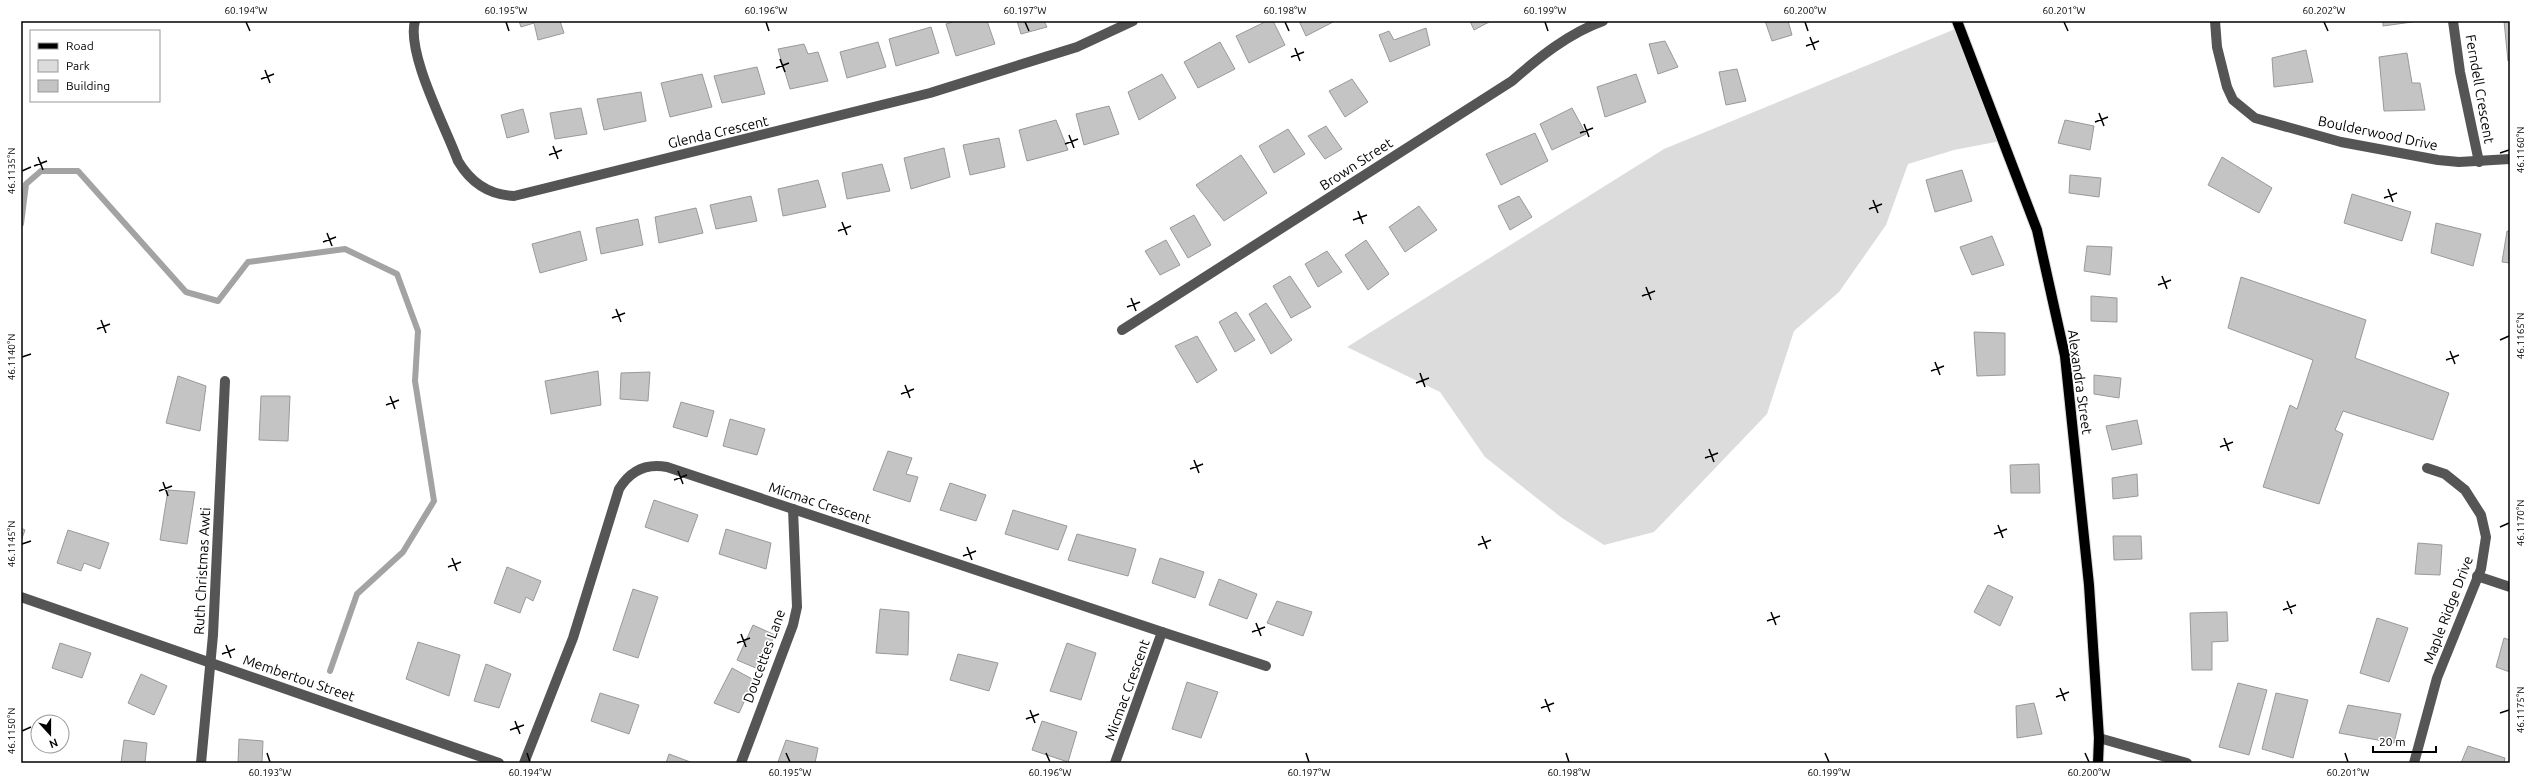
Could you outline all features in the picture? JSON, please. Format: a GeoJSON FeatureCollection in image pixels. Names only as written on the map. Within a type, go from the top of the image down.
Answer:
{"type":"FeatureCollection","features":[{"type":"Feature","properties":{"kind":"main road","name":"Alexandra Street"},"geometry":{"type":"LineString","coordinates":[[1957,21],[2037,230],[2065,356],[2089,585],[2099,738],[2098,763]]}},
{"type":"Feature","properties":{"kind":"street","name":"Glenda Crescent"},"geometry":{"type":"LineString","coordinates":[[415,21],[413,37],[417,57],[458,161],[466,173],[480,186],[498,194],[514,196],[930,93],[1077,47],[1133,21]]}},
{"type":"Feature","properties":{"kind":"street","name":"Brown Street"},"geometry":{"type":"LineString","coordinates":[[1122,330],[1512,81],[1532,64],[1574,35],[1603,21]]}},
{"type":"Feature","properties":{"kind":"street","name":"Boulderwood Drive"},"geometry":{"type":"LineString","coordinates":[[2215,21],[2217,47],[2227,87],[2232,100],[2243,111],[2265,122],[2341,142],[2438,160],[2479,162],[2510,159]]}},
{"type":"Feature","properties":{"kind":"street","name":"Ferndell Crescent"},"geometry":{"type":"LineString","coordinates":[[2453,21],[2460,72],[2479,162]]}},
{"type":"Feature","properties":{"kind":"street","name":"Ruth Christmas Awti"},"geometry":{"type":"LineString","coordinates":[[201,763],[210,661],[225,381]]}},
{"type":"Feature","properties":{"kind":"street","name":"Micmac Crescent"},"geometry":{"type":"LineString","coordinates":[[524,763],[573,638],[619,489],[631,474],[648,466],[667,466],[1162,632],[1116,763]]}},
{"type":"Feature","properties":{"kind":"street","name":"Maple Ridge Drive"},"geometry":{"type":"LineString","coordinates":[[2414,763],[2437,678],[2484,558],[2486,537],[2481,514],[2471,498],[2457,483],[2445,474],[2427,468]]}},
{"type":"Feature","properties":{"kind":"street","name":"Doucettes Lane"},"geometry":{"type":"LineString","coordinates":[[741,763],[793,625],[797,607],[793,508]]}},
{"type":"Feature","properties":{"kind":"street"},"geometry":{"type":"LineString","coordinates":[[2477,576],[2510,587]]}},
{"type":"Feature","properties":{"kind":"street","name":"Membertou Street"},"geometry":{"type":"LineString","coordinates":[[21,597],[210,661],[499,763]]}},
{"type":"Feature","properties":{"kind":"street"},"geometry":{"type":"LineString","coordinates":[[1162,632],[1266,666]]}},
{"type":"Feature","properties":{"kind":"street"},"geometry":{"type":"LineString","coordinates":[[2099,738],[2187,763]]}},
{"type":"Feature","properties":{"kind":"green space"},"geometry":{"type":"Polygon","coordinates":[[[1960,27],[2006,140],[1954,150],[1908,164],[1886,225],[1839,292],[1794,331],[1767,414],[1654,532],[1604,545],[1562,518],[1485,457],[1440,392],[1347,347],[1664,149],[1960,27]]]}},
{"type":"Feature","properties":{"kind":"building"},"geometry":{"type":"Polygon","coordinates":[[[519,21],[560,21],[564,33],[538,40],[534,23],[521,27],[519,21]]]}},
{"type":"Feature","properties":{"kind":"building"},"geometry":{"type":"Polygon","coordinates":[[[956,21],[987,21],[995,44],[956,56],[946,24],[956,21]]]}},
{"type":"Feature","properties":{"kind":"building"},"geometry":{"type":"Polygon","coordinates":[[[1017,21],[1044,21],[1047,27],[1021,34],[1017,21]]]}},
{"type":"Feature","properties":{"kind":"building"},"geometry":{"type":"Polygon","coordinates":[[[1267,21],[1273,21],[1285,45],[1249,63],[1236,36],[1267,21]]]}},
{"type":"Feature","properties":{"kind":"building"},"geometry":{"type":"Polygon","coordinates":[[[1299,21],[1335,21],[1306,36],[1299,21]]]}},
{"type":"Feature","properties":{"kind":"building"},"geometry":{"type":"Polygon","coordinates":[[[1470,21],[1491,21],[1474,30],[1470,21]]]}},
{"type":"Feature","properties":{"kind":"building"},"geometry":{"type":"Polygon","coordinates":[[[1765,21],[1788,21],[1792,35],[1772,41],[1765,21]]]}},
{"type":"Feature","properties":{"kind":"building"},"geometry":{"type":"Polygon","coordinates":[[[2383,21],[2411,21],[2412,22],[2383,26],[2383,21]]]}},
{"type":"Feature","properties":{"kind":"building"},"geometry":{"type":"Polygon","coordinates":[[[2504,21],[2510,21],[2510,60],[2508,61],[2504,21]]]}},
{"type":"Feature","properties":{"kind":"building"},"geometry":{"type":"Polygon","coordinates":[[[931,27],[939,53],[896,66],[889,39],[931,27]]]}},
{"type":"Feature","properties":{"kind":"building"},"geometry":{"type":"Polygon","coordinates":[[[1426,28],[1430,45],[1390,62],[1379,35],[1389,31],[1394,40],[1426,28]]]}},
{"type":"Feature","properties":{"kind":"building"},"geometry":{"type":"Polygon","coordinates":[[[1665,41],[1678,67],[1658,74],[1649,44],[1665,41]]]}},
{"type":"Feature","properties":{"kind":"building"},"geometry":{"type":"Polygon","coordinates":[[[878,42],[886,67],[847,78],[840,52],[878,42]]]}},
{"type":"Feature","properties":{"kind":"building"},"geometry":{"type":"Polygon","coordinates":[[[1220,42],[1235,69],[1198,88],[1184,62],[1220,42]]]}},
{"type":"Feature","properties":{"kind":"building"},"geometry":{"type":"Polygon","coordinates":[[[804,44],[808,54],[818,52],[828,81],[790,89],[778,49],[804,44]]]}},
{"type":"Feature","properties":{"kind":"building"},"geometry":{"type":"Polygon","coordinates":[[[2306,50],[2313,82],[2274,87],[2272,58],[2306,50]]]}},
{"type":"Feature","properties":{"kind":"building"},"geometry":{"type":"Polygon","coordinates":[[[2407,53],[2412,83],[2420,83],[2425,110],[2384,111],[2379,57],[2407,53]]]}},
{"type":"Feature","properties":{"kind":"building"},"geometry":{"type":"Polygon","coordinates":[[[757,67],[765,94],[722,103],[714,76],[757,67]]]}},
{"type":"Feature","properties":{"kind":"building"},"geometry":{"type":"Polygon","coordinates":[[[1737,69],[1746,101],[1726,105],[1719,72],[1737,69]]]}},
{"type":"Feature","properties":{"kind":"building"},"geometry":{"type":"Polygon","coordinates":[[[702,74],[712,107],[670,117],[661,83],[702,74]]]}},
{"type":"Feature","properties":{"kind":"building"},"geometry":{"type":"Polygon","coordinates":[[[1162,74],[1176,98],[1139,120],[1128,92],[1162,74]]]}},
{"type":"Feature","properties":{"kind":"building"},"geometry":{"type":"Polygon","coordinates":[[[1636,74],[1646,102],[1605,117],[1597,87],[1636,74]]]}},
{"type":"Feature","properties":{"kind":"building"},"geometry":{"type":"Polygon","coordinates":[[[1352,79],[1368,102],[1345,117],[1329,91],[1352,79]]]}},
{"type":"Feature","properties":{"kind":"building"},"geometry":{"type":"Polygon","coordinates":[[[641,92],[646,121],[604,130],[597,99],[641,92]]]}},
{"type":"Feature","properties":{"kind":"building"},"geometry":{"type":"Polygon","coordinates":[[[1109,106],[1119,134],[1084,145],[1076,114],[1109,106]]]}},
{"type":"Feature","properties":{"kind":"building"},"geometry":{"type":"Polygon","coordinates":[[[581,108],[587,134],[555,139],[550,113],[581,108]]]}},
{"type":"Feature","properties":{"kind":"building"},"geometry":{"type":"Polygon","coordinates":[[[1572,108],[1586,134],[1552,150],[1540,124],[1572,108]]]}},
{"type":"Feature","properties":{"kind":"building"},"geometry":{"type":"Polygon","coordinates":[[[523,109],[529,132],[507,138],[501,115],[523,109]]]}},
{"type":"Feature","properties":{"kind":"building"},"geometry":{"type":"Polygon","coordinates":[[[1056,120],[1068,150],[1027,161],[1019,130],[1056,120]]]}},
{"type":"Feature","properties":{"kind":"building"},"geometry":{"type":"Polygon","coordinates":[[[2065,120],[2094,126],[2090,150],[2058,143],[2065,120]]]}},
{"type":"Feature","properties":{"kind":"building"},"geometry":{"type":"Polygon","coordinates":[[[1326,126],[1342,149],[1325,159],[1308,136],[1326,126]]]}},
{"type":"Feature","properties":{"kind":"building"},"geometry":{"type":"Polygon","coordinates":[[[1288,129],[1305,154],[1274,173],[1259,146],[1288,129]]]}},
{"type":"Feature","properties":{"kind":"building"},"geometry":{"type":"Polygon","coordinates":[[[1535,133],[1548,161],[1501,185],[1486,154],[1535,133]]]}},
{"type":"Feature","properties":{"kind":"building"},"geometry":{"type":"Polygon","coordinates":[[[999,138],[1005,167],[970,175],[963,145],[999,138]]]}},
{"type":"Feature","properties":{"kind":"building"},"geometry":{"type":"Polygon","coordinates":[[[944,148],[950,177],[911,189],[904,158],[944,148]]]}},
{"type":"Feature","properties":{"kind":"building"},"geometry":{"type":"Polygon","coordinates":[[[1241,155],[1267,193],[1224,221],[1196,185],[1241,155]]]}},
{"type":"Feature","properties":{"kind":"building"},"geometry":{"type":"Polygon","coordinates":[[[2222,157],[2272,188],[2259,213],[2208,185],[2222,157]]]}},
{"type":"Feature","properties":{"kind":"building"},"geometry":{"type":"Polygon","coordinates":[[[882,164],[890,191],[847,199],[842,173],[882,164]]]}},
{"type":"Feature","properties":{"kind":"building"},"geometry":{"type":"Polygon","coordinates":[[[1962,170],[1972,201],[1935,212],[1926,180],[1962,170]]]}},
{"type":"Feature","properties":{"kind":"building"},"geometry":{"type":"Polygon","coordinates":[[[2070,175],[2101,178],[2099,197],[2069,193],[2070,175]]]}},
{"type":"Feature","properties":{"kind":"building"},"geometry":{"type":"Polygon","coordinates":[[[818,180],[826,207],[783,216],[778,189],[818,180]]]}},
{"type":"Feature","properties":{"kind":"building"},"geometry":{"type":"Polygon","coordinates":[[[2352,194],[2411,212],[2402,241],[2344,223],[2352,194]]]}},
{"type":"Feature","properties":{"kind":"building"},"geometry":{"type":"Polygon","coordinates":[[[751,196],[757,221],[716,229],[710,205],[751,196]]]}},
{"type":"Feature","properties":{"kind":"building"},"geometry":{"type":"Polygon","coordinates":[[[1519,196],[1532,217],[1510,230],[1498,206],[1519,196]]]}},
{"type":"Feature","properties":{"kind":"building"},"geometry":{"type":"Polygon","coordinates":[[[1419,206],[1437,230],[1405,252],[1389,227],[1419,206]]]}},
{"type":"Feature","properties":{"kind":"building"},"geometry":{"type":"Polygon","coordinates":[[[696,208],[703,233],[659,243],[655,217],[696,208]]]}},
{"type":"Feature","properties":{"kind":"building"},"geometry":{"type":"Polygon","coordinates":[[[1194,215],[1211,245],[1188,258],[1170,228],[1194,215]]]}},
{"type":"Feature","properties":{"kind":"building"},"geometry":{"type":"Polygon","coordinates":[[[638,219],[643,245],[601,254],[596,228],[638,219]]]}},
{"type":"Feature","properties":{"kind":"building"},"geometry":{"type":"Polygon","coordinates":[[[2436,223],[2481,234],[2473,266],[2431,253],[2436,223]]]}},
{"type":"Feature","properties":{"kind":"building"},"geometry":{"type":"Polygon","coordinates":[[[580,231],[587,260],[540,273],[532,244],[580,231]]]}},
{"type":"Feature","properties":{"kind":"building"},"geometry":{"type":"Polygon","coordinates":[[[2507,231],[2510,232],[2510,263],[2502,262],[2507,231]]]}},
{"type":"Feature","properties":{"kind":"building"},"geometry":{"type":"Polygon","coordinates":[[[1992,236],[2004,265],[1972,275],[1960,247],[1992,236]]]}},
{"type":"Feature","properties":{"kind":"building"},"geometry":{"type":"Polygon","coordinates":[[[1166,240],[1180,265],[1160,275],[1145,251],[1166,240]]]}},
{"type":"Feature","properties":{"kind":"building"},"geometry":{"type":"Polygon","coordinates":[[[1366,240],[1389,274],[1368,290],[1345,255],[1366,240]]]}},
{"type":"Feature","properties":{"kind":"building"},"geometry":{"type":"Polygon","coordinates":[[[2087,246],[2112,247],[2110,275],[2084,271],[2087,246]]]}},
{"type":"Feature","properties":{"kind":"building"},"geometry":{"type":"Polygon","coordinates":[[[1327,251],[1342,272],[1318,287],[1305,264],[1327,251]]]}},
{"type":"Feature","properties":{"kind":"building"},"geometry":{"type":"Polygon","coordinates":[[[1290,276],[1311,307],[1291,318],[1273,286],[1290,276]]]}},
{"type":"Feature","properties":{"kind":"building"},"geometry":{"type":"Polygon","coordinates":[[[2241,277],[2366,320],[2355,358],[2449,393],[2433,440],[2343,411],[2335,430],[2343,434],[2319,504],[2263,487],[2290,405],[2297,409],[2313,360],[2228,328],[2241,277]]]}},
{"type":"Feature","properties":{"kind":"building"},"geometry":{"type":"Polygon","coordinates":[[[2091,296],[2117,298],[2117,322],[2091,321],[2091,296]]]}},
{"type":"Feature","properties":{"kind":"building"},"geometry":{"type":"Polygon","coordinates":[[[1266,303],[1292,340],[1271,354],[1249,314],[1266,303]]]}},
{"type":"Feature","properties":{"kind":"building"},"geometry":{"type":"Polygon","coordinates":[[[1236,312],[1255,340],[1235,352],[1219,322],[1236,312]]]}},
{"type":"Feature","properties":{"kind":"building"},"geometry":{"type":"Polygon","coordinates":[[[1974,332],[2005,333],[2005,375],[1977,376],[1974,332]]]}},
{"type":"Feature","properties":{"kind":"building"},"geometry":{"type":"Polygon","coordinates":[[[1197,336],[1217,370],[1197,383],[1175,346],[1197,336]]]}},
{"type":"Feature","properties":{"kind":"building"},"geometry":{"type":"Polygon","coordinates":[[[598,371],[601,405],[551,414],[545,381],[598,371]]]}},
{"type":"Feature","properties":{"kind":"building"},"geometry":{"type":"Polygon","coordinates":[[[650,372],[648,401],[620,399],[621,373],[650,372]]]}},
{"type":"Feature","properties":{"kind":"building"},"geometry":{"type":"Polygon","coordinates":[[[2094,375],[2121,378],[2119,398],[2094,394],[2094,375]]]}},
{"type":"Feature","properties":{"kind":"building"},"geometry":{"type":"Polygon","coordinates":[[[178,376],[206,386],[200,431],[166,423],[178,376]]]}},
{"type":"Feature","properties":{"kind":"building"},"geometry":{"type":"Polygon","coordinates":[[[261,396],[290,396],[288,441],[259,440],[261,396]]]}},
{"type":"Feature","properties":{"kind":"building"},"geometry":{"type":"Polygon","coordinates":[[[681,402],[714,411],[707,437],[673,427],[681,402]]]}},
{"type":"Feature","properties":{"kind":"building"},"geometry":{"type":"Polygon","coordinates":[[[730,419],[765,429],[757,455],[723,446],[730,419]]]}},
{"type":"Feature","properties":{"kind":"building"},"geometry":{"type":"Polygon","coordinates":[[[2137,420],[2142,444],[2112,450],[2106,426],[2137,420]]]}},
{"type":"Feature","properties":{"kind":"building"},"geometry":{"type":"Polygon","coordinates":[[[888,451],[912,458],[906,474],[918,477],[910,502],[873,490],[888,451]]]}},
{"type":"Feature","properties":{"kind":"building"},"geometry":{"type":"Polygon","coordinates":[[[2039,464],[2040,493],[2011,493],[2010,465],[2039,464]]]}},
{"type":"Feature","properties":{"kind":"building"},"geometry":{"type":"Polygon","coordinates":[[[2137,474],[2138,496],[2113,499],[2112,478],[2137,474]]]}},
{"type":"Feature","properties":{"kind":"building"},"geometry":{"type":"Polygon","coordinates":[[[950,483],[986,495],[976,521],[940,510],[950,483]]]}},
{"type":"Feature","properties":{"kind":"building"},"geometry":{"type":"Polygon","coordinates":[[[168,490],[195,492],[187,544],[160,540],[168,490]]]}},
{"type":"Feature","properties":{"kind":"building"},"geometry":{"type":"Polygon","coordinates":[[[654,500],[698,515],[688,542],[645,527],[654,500]]]}},
{"type":"Feature","properties":{"kind":"building"},"geometry":{"type":"Polygon","coordinates":[[[1013,510],[1067,526],[1058,550],[1005,534],[1013,510]]]}},
{"type":"Feature","properties":{"kind":"building"},"geometry":{"type":"Polygon","coordinates":[[[21,528],[25,530],[21,541],[21,528]]]}},
{"type":"Feature","properties":{"kind":"building"},"geometry":{"type":"Polygon","coordinates":[[[726,529],[771,543],[766,569],[719,554],[726,529]]]}},
{"type":"Feature","properties":{"kind":"building"},"geometry":{"type":"Polygon","coordinates":[[[68,530],[109,543],[100,569],[84,563],[81,571],[57,563],[68,530]]]}},
{"type":"Feature","properties":{"kind":"building"},"geometry":{"type":"Polygon","coordinates":[[[1077,534],[1136,549],[1128,576],[1068,560],[1077,534]]]}},
{"type":"Feature","properties":{"kind":"building"},"geometry":{"type":"Polygon","coordinates":[[[2113,536],[2141,536],[2142,559],[2114,560],[2113,536]]]}},
{"type":"Feature","properties":{"kind":"building"},"geometry":{"type":"Polygon","coordinates":[[[2418,543],[2442,545],[2440,575],[2415,574],[2418,543]]]}},
{"type":"Feature","properties":{"kind":"building"},"geometry":{"type":"Polygon","coordinates":[[[1160,558],[1204,572],[1195,598],[1152,583],[1160,558]]]}},
{"type":"Feature","properties":{"kind":"building"},"geometry":{"type":"Polygon","coordinates":[[[507,567],[541,581],[533,601],[526,597],[520,613],[494,603],[507,567]]]}},
{"type":"Feature","properties":{"kind":"building"},"geometry":{"type":"Polygon","coordinates":[[[1219,579],[1257,594],[1247,619],[1209,605],[1219,579]]]}},
{"type":"Feature","properties":{"kind":"building"},"geometry":{"type":"Polygon","coordinates":[[[1988,585],[2013,597],[2000,626],[1974,612],[1988,585]]]}},
{"type":"Feature","properties":{"kind":"building"},"geometry":{"type":"Polygon","coordinates":[[[633,589],[658,597],[638,658],[613,650],[633,589]]]}},
{"type":"Feature","properties":{"kind":"building"},"geometry":{"type":"Polygon","coordinates":[[[1277,601],[1312,612],[1303,636],[1267,623],[1277,601]]]}},
{"type":"Feature","properties":{"kind":"building"},"geometry":{"type":"Polygon","coordinates":[[[880,609],[909,612],[908,655],[876,653],[880,609]]]}},
{"type":"Feature","properties":{"kind":"building"},"geometry":{"type":"Polygon","coordinates":[[[2227,612],[2228,641],[2212,642],[2212,670],[2192,670],[2190,613],[2227,612]]]}},
{"type":"Feature","properties":{"kind":"building"},"geometry":{"type":"Polygon","coordinates":[[[2377,618],[2408,628],[2389,682],[2360,673],[2377,618]]]}},
{"type":"Feature","properties":{"kind":"building"},"geometry":{"type":"Polygon","coordinates":[[[753,625],[775,635],[758,669],[737,660],[753,625]]]}},
{"type":"Feature","properties":{"kind":"building"},"geometry":{"type":"Polygon","coordinates":[[[2504,638],[2510,640],[2510,672],[2496,667],[2504,638]]]}},
{"type":"Feature","properties":{"kind":"building"},"geometry":{"type":"Polygon","coordinates":[[[418,642],[460,655],[449,696],[406,679],[418,642]]]}},
{"type":"Feature","properties":{"kind":"building"},"geometry":{"type":"Polygon","coordinates":[[[60,643],[91,653],[82,678],[52,668],[60,643]]]}},
{"type":"Feature","properties":{"kind":"building"},"geometry":{"type":"Polygon","coordinates":[[[1067,643],[1096,653],[1081,700],[1050,691],[1067,643]]]}},
{"type":"Feature","properties":{"kind":"building"},"geometry":{"type":"Polygon","coordinates":[[[958,654],[998,663],[989,691],[950,680],[958,654]]]}},
{"type":"Feature","properties":{"kind":"building"},"geometry":{"type":"Polygon","coordinates":[[[486,664],[511,674],[499,708],[474,701],[486,664]]]}},
{"type":"Feature","properties":{"kind":"building"},"geometry":{"type":"Polygon","coordinates":[[[732,668],[754,680],[739,713],[714,703],[732,668]]]}},
{"type":"Feature","properties":{"kind":"building"},"geometry":{"type":"Polygon","coordinates":[[[141,674],[167,686],[154,715],[128,703],[141,674]]]}},
{"type":"Feature","properties":{"kind":"building"},"geometry":{"type":"Polygon","coordinates":[[[1187,682],[1218,692],[1201,738],[1172,729],[1187,682]]]}},
{"type":"Feature","properties":{"kind":"building"},"geometry":{"type":"Polygon","coordinates":[[[2238,683],[2267,690],[2249,755],[2219,747],[2238,683]]]}},
{"type":"Feature","properties":{"kind":"building"},"geometry":{"type":"Polygon","coordinates":[[[600,693],[639,705],[629,734],[591,721],[600,693]]]}},
{"type":"Feature","properties":{"kind":"building"},"geometry":{"type":"Polygon","coordinates":[[[2276,693],[2308,700],[2293,758],[2262,749],[2276,693]]]}},
{"type":"Feature","properties":{"kind":"building"},"geometry":{"type":"Polygon","coordinates":[[[2034,703],[2042,734],[2017,738],[2016,706],[2034,703]]]}},
{"type":"Feature","properties":{"kind":"building"},"geometry":{"type":"Polygon","coordinates":[[[2348,705],[2401,714],[2394,743],[2339,733],[2348,705]]]}},
{"type":"Feature","properties":{"kind":"building"},"geometry":{"type":"Polygon","coordinates":[[[1042,721],[1077,732],[1068,762],[1032,750],[1042,721]]]}},
{"type":"Feature","properties":{"kind":"building"},"geometry":{"type":"Polygon","coordinates":[[[239,739],[263,741],[262,763],[238,763],[239,739]]]}},
{"type":"Feature","properties":{"kind":"building"},"geometry":{"type":"Polygon","coordinates":[[[124,740],[147,743],[145,763],[121,763],[124,740]]]}},
{"type":"Feature","properties":{"kind":"building"},"geometry":{"type":"Polygon","coordinates":[[[786,740],[818,748],[815,763],[778,762],[786,740]]]}},
{"type":"Feature","properties":{"kind":"building"},"geometry":{"type":"Polygon","coordinates":[[[2468,746],[2505,758],[2504,763],[2461,763],[2468,746]]]}},
{"type":"Feature","properties":{"kind":"building"},"geometry":{"type":"Polygon","coordinates":[[[669,754],[693,763],[666,763],[669,754]]]}},
{"type":"Feature","properties":{"kind":"waterway"},"geometry":{"type":"LineString","coordinates":[[21,224],[26,184],[41,171],[78,171],[186,292],[218,301],[248,262],[345,249],[397,274],[418,331],[415,381],[434,501],[403,552],[357,594],[330,671]]}}]}
